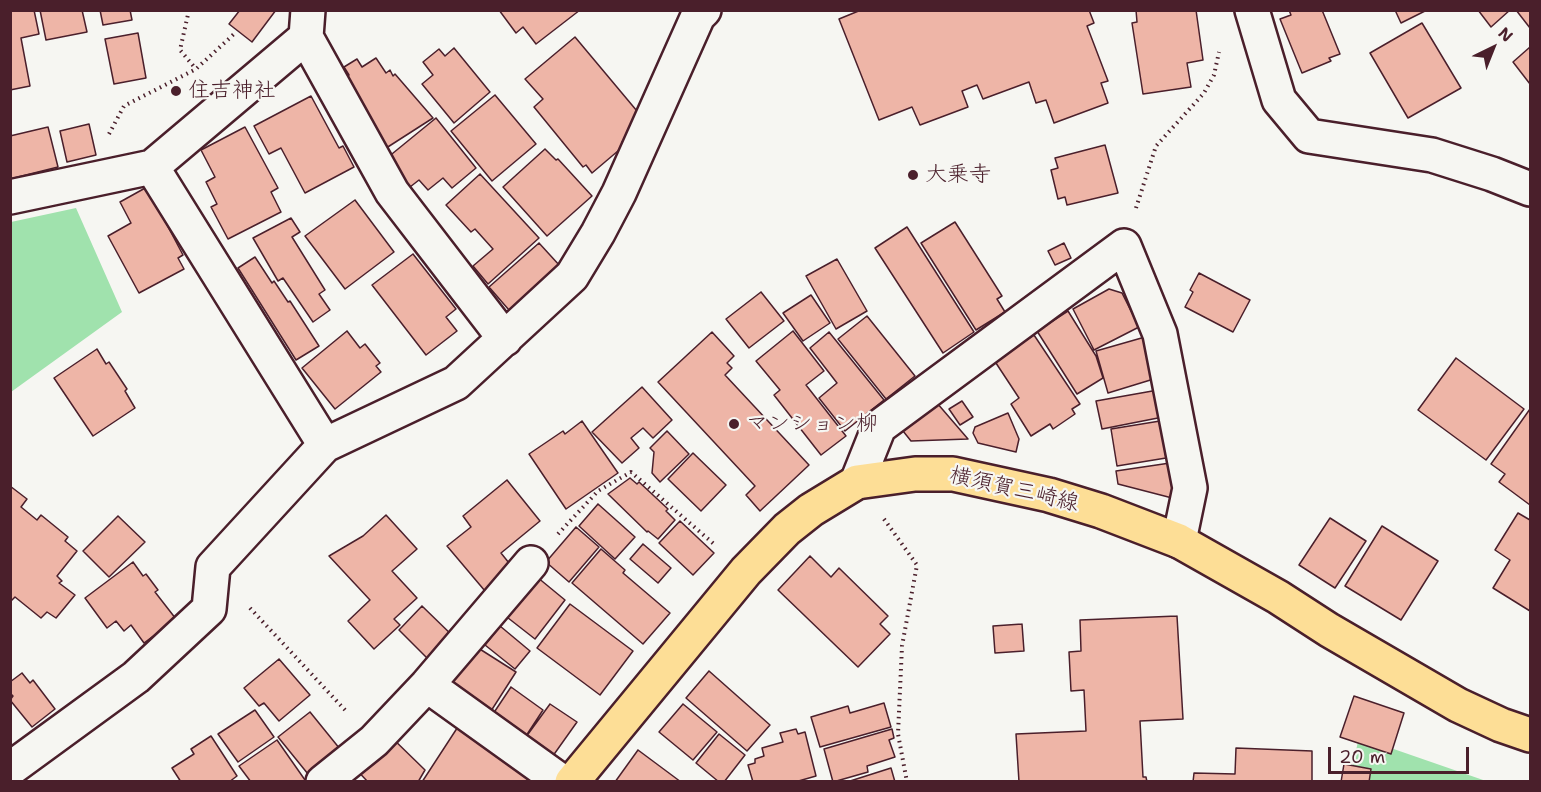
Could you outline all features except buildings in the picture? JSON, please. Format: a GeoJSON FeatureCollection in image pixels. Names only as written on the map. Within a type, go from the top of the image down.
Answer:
{"type":"FeatureCollection","features":[{"type":"Feature","properties":{"kind":"main road","name":"横須賀三崎線"},"geometry":{"type":"LineString","coordinates":[[572,782],[670,660],[746,571],[787,529],[803,516],[857,482],[915,474],[953,474],[1029,490],[1080,505],[1179,541],[1278,597],[1458,705],[1501,725],[1530,735]]}},
{"type":"Feature","properties":{"kind":"street"},"geometry":{"type":"LineString","coordinates":[[10,769],[136,676],[208,609],[213,567],[325,445],[456,383],[572,276],[619,193],[698,16],[704,10]]}},
{"type":"Feature","properties":{"kind":"street"},"geometry":{"type":"LineString","coordinates":[[1252,10],[1279,100],[1309,136],[1432,155],[1530,189]]}},
{"type":"Feature","properties":{"kind":"street"},"geometry":{"type":"LineString","coordinates":[[10,197],[152,167],[307,24],[392,192],[505,339]]}},
{"type":"Feature","properties":{"kind":"street"},"geometry":{"type":"LineString","coordinates":[[152,167],[325,445]]}},
{"type":"Feature","properties":{"kind":"street"},"geometry":{"type":"LineString","coordinates":[[857,482],[879,427],[1124,246],[1160,334],[1190,488],[1179,541]]}},
{"type":"Feature","properties":{"kind":"street"},"geometry":{"type":"LineString","coordinates":[[322,782],[374,741],[427,685],[531,563]]}},
{"type":"Feature","properties":{"kind":"street"},"geometry":{"type":"LineString","coordinates":[[427,685],[562,782]]}},
{"type":"Feature","properties":{"kind":"path"},"geometry":{"type":"LineString","coordinates":[[189,10],[180,50],[196,69]]}},
{"type":"Feature","properties":{"kind":"path"},"geometry":{"type":"LineString","coordinates":[[107,176],[108,137],[124,106],[196,69],[234,34]]}},
{"type":"Feature","properties":{"kind":"path"},"geometry":{"type":"LineString","coordinates":[[1124,246],[1156,146],[1204,93],[1214,75],[1220,45]]}},
{"type":"Feature","properties":{"kind":"path"},"geometry":{"type":"LineString","coordinates":[[531,563],[598,491],[631,472],[746,571]]}},
{"type":"Feature","properties":{"kind":"path"},"geometry":{"type":"LineString","coordinates":[[857,482],[917,565],[902,646],[898,734],[907,782]]}},
{"type":"Feature","properties":{"kind":"path"},"geometry":{"type":"LineString","coordinates":[[213,567],[374,741]]}},
{"type":"Feature","properties":{"kind":"green space"},"geometry":{"type":"Polygon","coordinates":[[[76,208],[122,312],[11,392],[11,222],[76,208]]]}},
{"type":"Feature","properties":{"kind":"green space"},"geometry":{"type":"Polygon","coordinates":[[[1359,737],[1486,781],[1349,782],[1359,737]]]}},
{"type":"Feature","properties":{"kind":"place","name":"住吉神社"},"geometry":{"type":"Point","coordinates":[176,91]}},
{"type":"Feature","properties":{"kind":"place","name":"大乗寺"},"geometry":{"type":"Point","coordinates":[913,175]}},
{"type":"Feature","properties":{"kind":"place","name":"マンション柳"},"geometry":{"type":"Point","coordinates":[734,424]}}]}
